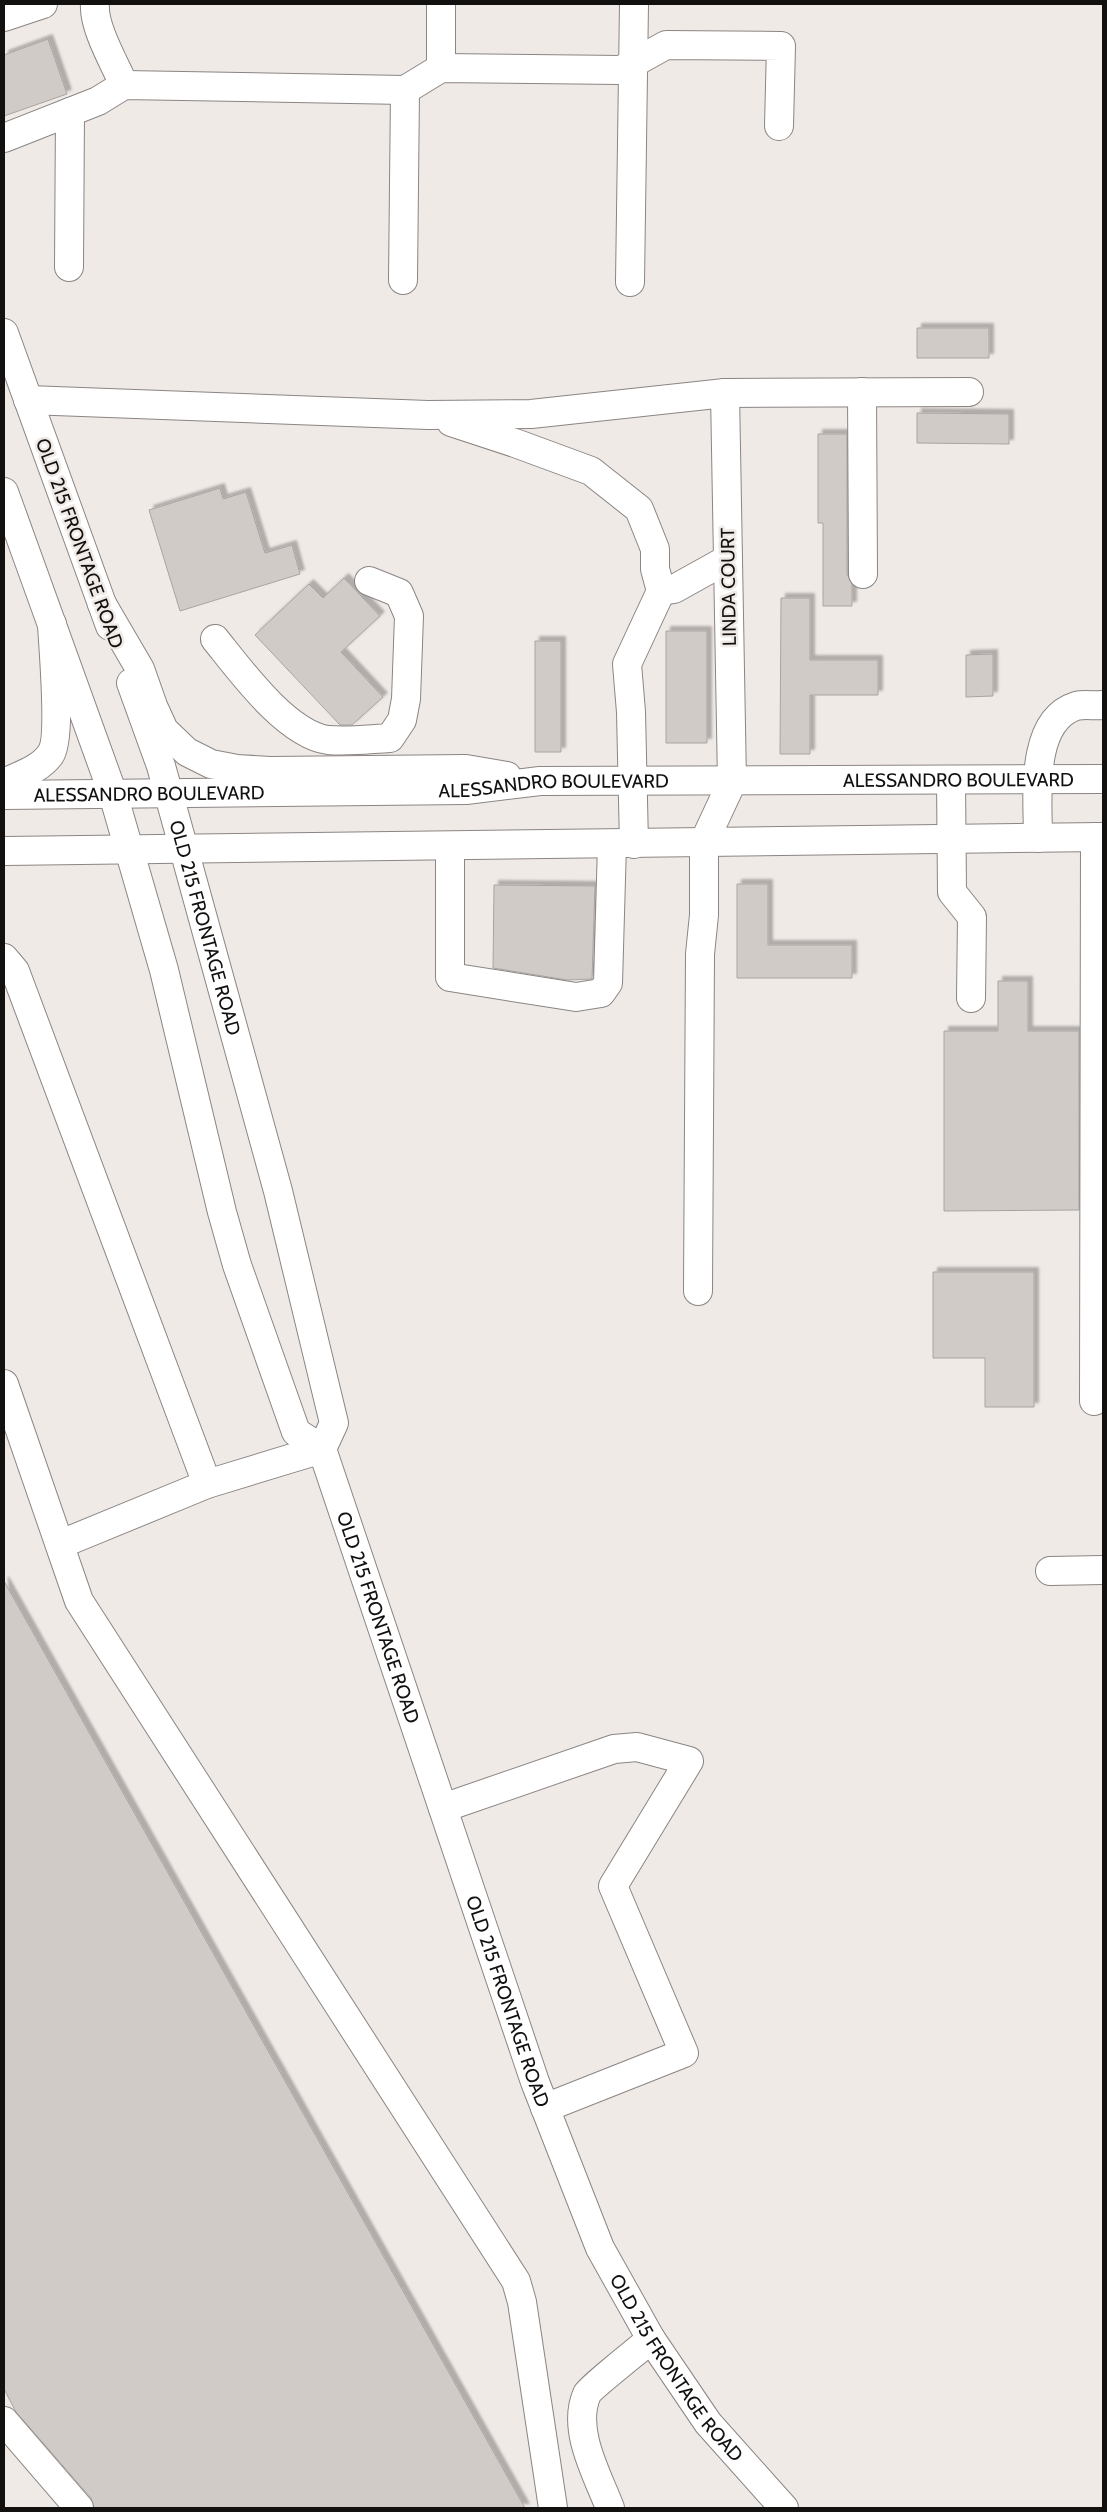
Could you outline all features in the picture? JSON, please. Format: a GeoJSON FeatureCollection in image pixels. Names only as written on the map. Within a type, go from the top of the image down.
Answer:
{"type":"FeatureCollection","features":[{"type":"Feature","properties":{"kind":"street"},"geometry":{"type":"LineString","coordinates":[[4,17],[43,4]]}},
{"type":"Feature","properties":{"kind":"street"},"geometry":{"type":"LineString","coordinates":[[95,4],[103,37],[124,85]]}},
{"type":"Feature","properties":{"kind":"street"},"geometry":{"type":"LineString","coordinates":[[441,4],[441,68]]}},
{"type":"Feature","properties":{"kind":"street"},"geometry":{"type":"LineString","coordinates":[[630,282],[634,4]]}},
{"type":"Feature","properties":{"kind":"street"},"geometry":{"type":"LineString","coordinates":[[4,138],[98,101],[124,85],[405,90],[441,68],[621,70],[666,45],[780,46],[779,126]]}},
{"type":"Feature","properties":{"kind":"street"},"geometry":{"type":"LineString","coordinates":[[404,280],[405,90]]}},
{"type":"Feature","properties":{"kind":"street"},"geometry":{"type":"LineString","coordinates":[[69,267],[70,112]]}},
{"type":"Feature","properties":{"kind":"street","name":"OLD 215 FRONTAGE ROAD"},"geometry":{"type":"LineString","coordinates":[[4,333],[102,604],[168,794],[278,1191],[334,1423],[322,1449],[545,2108],[600,2248],[651,2339],[708,2423],[784,2508]]}},
{"type":"Feature","properties":{"kind":"street"},"geometry":{"type":"LineString","coordinates":[[862,392],[863,574]]}},
{"type":"Feature","properties":{"kind":"street"},"geometry":{"type":"LineString","coordinates":[[28,400],[428,415],[531,414],[725,393],[969,392]]}},
{"type":"Feature","properties":{"kind":"street","name":"LINDA COURT"},"geometry":{"type":"LineString","coordinates":[[725,393],[732,782]]}},
{"type":"Feature","properties":{"kind":"street"},"geometry":{"type":"LineString","coordinates":[[428,415],[515,443],[591,471],[639,509],[654,549],[655,569],[661,591],[627,664],[631,712],[632,782],[623,844],[608,983],[601,993],[576,997],[450,977],[450,846]]}},
{"type":"Feature","properties":{"kind":"street"},"geometry":{"type":"LineString","coordinates":[[4,492],[113,794],[164,970],[222,1212],[237,1265],[296,1432],[322,1449]]}},
{"type":"Feature","properties":{"kind":"street"},"geometry":{"type":"LineString","coordinates":[[661,591],[674,589],[728,559]]}},
{"type":"Feature","properties":{"kind":"street"},"geometry":{"type":"LineString","coordinates":[[369,581],[399,593],[409,616],[406,698],[402,720],[390,738],[390,770]]}},
{"type":"Feature","properties":{"kind":"street"},"geometry":{"type":"LineString","coordinates":[[102,604],[140,668],[153,706],[164,730],[187,752],[211,764],[237,769],[466,769],[540,781]]}},
{"type":"Feature","properties":{"kind":"street"},"geometry":{"type":"LineString","coordinates":[[4,783],[35,769],[51,754],[56,734],[57,712],[52,624]]}},
{"type":"Feature","properties":{"kind":"street"},"geometry":{"type":"LineString","coordinates":[[215,639],[257,693],[305,732],[328,740],[390,738]]}},
{"type":"Feature","properties":{"kind":"street"},"geometry":{"type":"LineString","coordinates":[[1038,838],[1038,779],[1042,743],[1056,720],[1076,706],[1103,705]]}},
{"type":"Feature","properties":{"kind":"street"},"geometry":{"type":"LineString","coordinates":[[326,770],[328,740]]}},
{"type":"Feature","properties":{"kind":"street","name":"ALESSANDRO BOULEVARD"},"geometry":{"type":"LineString","coordinates":[[4,795],[466,790],[540,781],[732,782],[1103,778]]}},
{"type":"Feature","properties":{"kind":"street"},"geometry":{"type":"LineString","coordinates":[[950,780],[952,892],[972,917],[971,998]]}},
{"type":"Feature","properties":{"kind":"street"},"geometry":{"type":"LineString","coordinates":[[698,1291],[700,954],[704,916],[704,842],[732,782]]}},
{"type":"Feature","properties":{"kind":"street"},"geometry":{"type":"LineString","coordinates":[[4,851],[1099,837],[1094,1401]]}},
{"type":"Feature","properties":{"kind":"street"},"geometry":{"type":"LineString","coordinates":[[4,958],[15,971],[207,1484]]}},
{"type":"Feature","properties":{"kind":"street"},"geometry":{"type":"LineString","coordinates":[[4,1384],[79,1600],[516,2281],[522,2302],[552,2508]]}},
{"type":"Feature","properties":{"kind":"street"},"geometry":{"type":"LineString","coordinates":[[61,1544],[207,1484],[322,1449]]}},
{"type":"Feature","properties":{"kind":"street"},"geometry":{"type":"LineString","coordinates":[[1050,1571],[1103,1570]]}},
{"type":"Feature","properties":{"kind":"street"},"geometry":{"type":"LineString","coordinates":[[443,1808],[614,1749],[637,1747],[690,1761],[613,1886],[684,2053],[545,2108]]}},
{"type":"Feature","properties":{"kind":"street"},"geometry":{"type":"LineString","coordinates":[[610,2508],[585,2442],[582,2418],[588,2393],[651,2339]]}},
{"type":"Feature","properties":{"kind":"street"},"geometry":{"type":"LineString","coordinates":[[4,2420],[79,2508]]}},
{"type":"Feature","properties":{"kind":"building"},"geometry":{"type":"Polygon","coordinates":[[[48,39],[67,94],[4,116],[4,55],[48,39]]]}},
{"type":"Feature","properties":{"kind":"building"},"geometry":{"type":"Polygon","coordinates":[[[917,328],[989,328],[989,358],[917,358],[917,328]]]}},
{"type":"Feature","properties":{"kind":"building"},"geometry":{"type":"Polygon","coordinates":[[[917,413],[1009,414],[1009,444],[917,443],[917,413]]]}},
{"type":"Feature","properties":{"kind":"building"},"geometry":{"type":"Polygon","coordinates":[[[818,434],[847,434],[847,574],[852,584],[852,606],[823,606],[823,523],[818,523],[818,434]]]}},
{"type":"Feature","properties":{"kind":"building"},"geometry":{"type":"Polygon","coordinates":[[[220,488],[223,499],[246,492],[265,553],[292,545],[300,574],[180,611],[149,510],[220,488]]]}},
{"type":"Feature","properties":{"kind":"building"},"geometry":{"type":"Polygon","coordinates":[[[344,578],[380,616],[341,652],[383,697],[352,725],[340,725],[255,635],[309,584],[323,598],[344,578]]]}},
{"type":"Feature","properties":{"kind":"building"},"geometry":{"type":"Polygon","coordinates":[[[781,598],[810,598],[810,660],[878,660],[878,695],[810,695],[810,754],[780,754],[781,598]]]}},
{"type":"Feature","properties":{"kind":"building"},"geometry":{"type":"Polygon","coordinates":[[[666,631],[707,631],[707,743],[666,743],[666,631]]]}},
{"type":"Feature","properties":{"kind":"building"},"geometry":{"type":"Polygon","coordinates":[[[535,641],[561,641],[561,752],[535,752],[535,641]]]}},
{"type":"Feature","properties":{"kind":"building"},"geometry":{"type":"Polygon","coordinates":[[[993,654],[993,696],[966,697],[966,655],[993,654]]]}},
{"type":"Feature","properties":{"kind":"building"},"geometry":{"type":"Polygon","coordinates":[[[737,884],[768,884],[768,945],[852,945],[852,978],[737,978],[737,884]]]}},
{"type":"Feature","properties":{"kind":"building"},"geometry":{"type":"Polygon","coordinates":[[[494,885],[595,886],[592,979],[567,980],[493,968],[494,885]]]}},
{"type":"Feature","properties":{"kind":"building"},"geometry":{"type":"Polygon","coordinates":[[[998,981],[1028,981],[1028,1031],[1079,1031],[1079,1210],[944,1211],[944,1031],[998,1031],[998,981]]]}},
{"type":"Feature","properties":{"kind":"building"},"geometry":{"type":"Polygon","coordinates":[[[933,1272],[1034,1272],[1034,1407],[985,1407],[985,1358],[933,1358],[933,1272]]]}},
{"type":"Feature","properties":{"kind":"building"},"geometry":{"type":"Polygon","coordinates":[[[4,1581],[525,2508],[94,2508],[91,2498],[16,2412],[4,2389],[4,1581]]]}}]}
